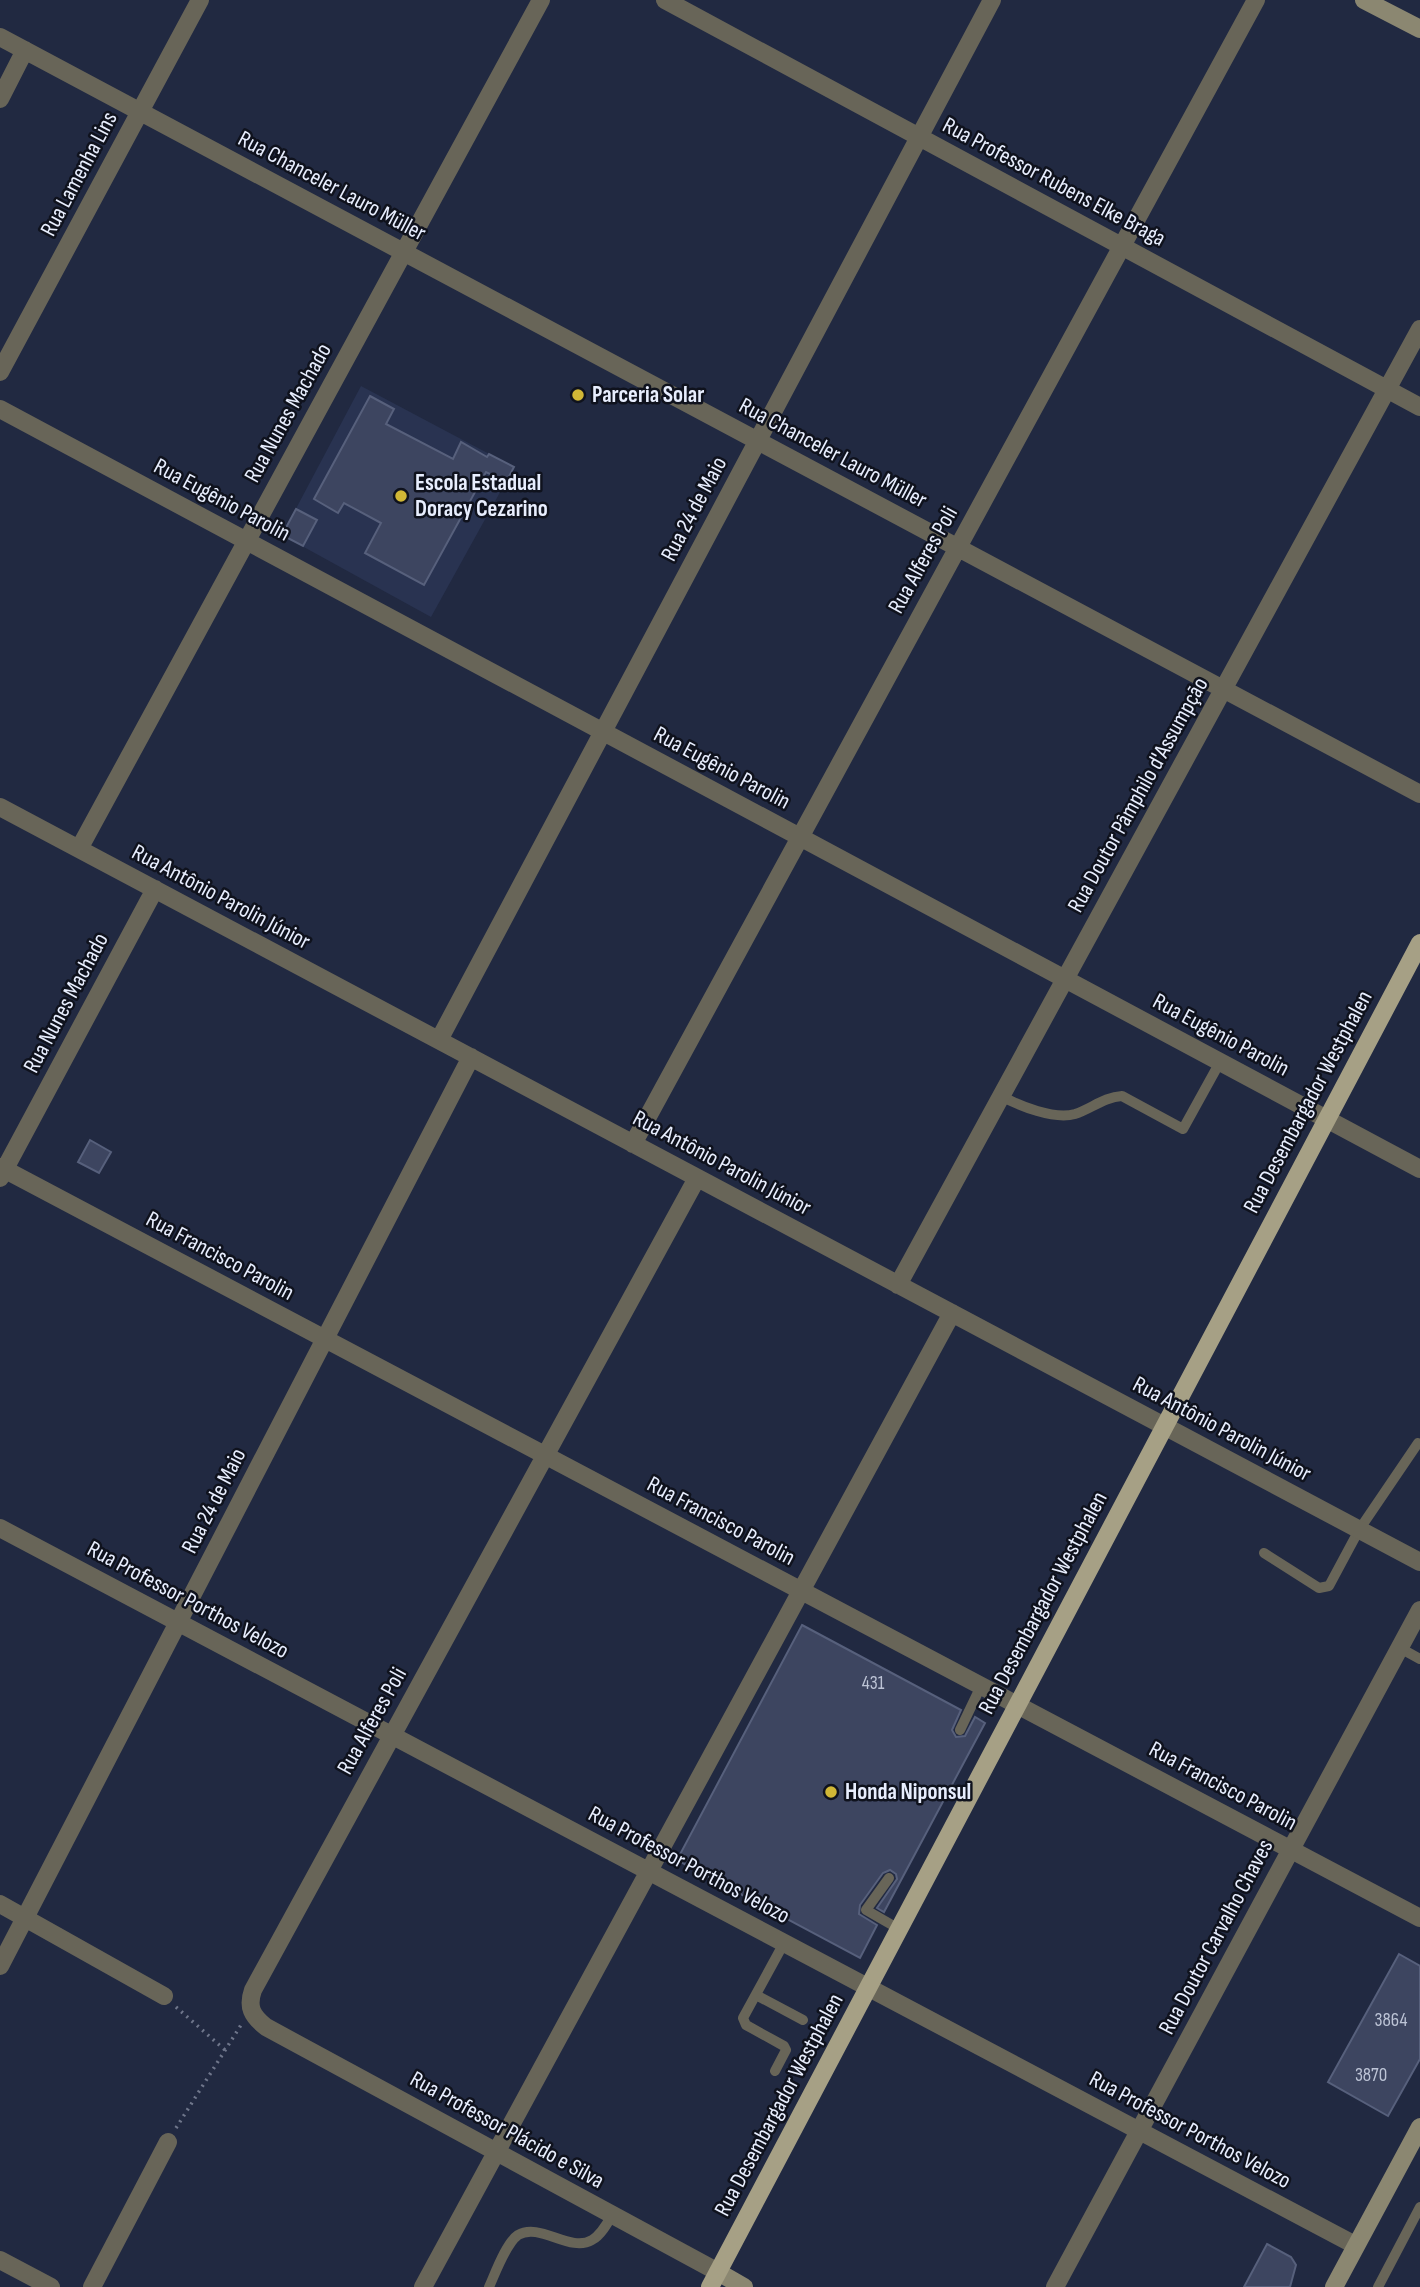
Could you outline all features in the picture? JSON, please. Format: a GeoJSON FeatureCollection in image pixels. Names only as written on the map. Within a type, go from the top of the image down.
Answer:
{"type":"FeatureCollection","features":[{"type":"Feature","properties":{"kind":"main road","name":"Rua Desembargador Westphalen"},"geometry":{"type":"LineString","coordinates":[[714,2280],[1420,943]]}},
{"type":"Feature","properties":{"kind":"street","name":"Rua Lamenha Lins"},"geometry":{"type":"LineString","coordinates":[[0,372],[200,0]]}},
{"type":"Feature","properties":{"kind":"street","name":"Rua Nunes Machado"},"geometry":{"type":"LineString","coordinates":[[79,849],[541,0]]}},
{"type":"Feature","properties":{"kind":"street","name":"Rua Professor Rubens Elke Braga"},"geometry":{"type":"LineString","coordinates":[[665,0],[1420,407]]}},
{"type":"Feature","properties":{"kind":"street","name":"Rua 24 de Maio"},"geometry":{"type":"LineString","coordinates":[[439,1040],[992,0]]}},
{"type":"Feature","properties":{"kind":"street","name":"Rua Alferes Poli"},"geometry":{"type":"LineString","coordinates":[[633,1144],[1256,0]]}},
{"type":"Feature","properties":{"kind":"street"},"geometry":{"type":"LineString","coordinates":[[1364,0],[1420,29]]}},
{"type":"Feature","properties":{"kind":"street","name":"Rua Chanceler Lauro Müller"},"geometry":{"type":"LineString","coordinates":[[0,37],[1420,794]]}},
{"type":"Feature","properties":{"kind":"street"},"geometry":{"type":"LineString","coordinates":[[0,99],[25,50]]}},
{"type":"Feature","properties":{"kind":"street","name":"Rua Doutor Pâmphilo d'Assumpção"},"geometry":{"type":"LineString","coordinates":[[898,1284],[1420,329]]}},
{"type":"Feature","properties":{"kind":"street","name":"Rua Eugênio Parolin"},"geometry":{"type":"LineString","coordinates":[[0,409],[1420,1169]]}},
{"type":"Feature","properties":{"kind":"street","name":"Rua Antônio Parolin Júnior"},"geometry":{"type":"LineString","coordinates":[[0,807],[1420,1563]]}},
{"type":"Feature","properties":{"kind":"street","name":"Rua Nunes Machado"},"geometry":{"type":"LineString","coordinates":[[1,1171],[155,890]]}},
{"type":"Feature","properties":{"kind":"street","name":"Rua 24 de Maio"},"geometry":{"type":"LineString","coordinates":[[0,1966],[471,1058]]}},
{"type":"Feature","properties":{"kind":"street","name":"Rua Francisco Parolin"},"geometry":{"type":"LineString","coordinates":[[1,1171],[325,1339],[1420,1918]]}},
{"type":"Feature","properties":{"kind":"street","name":"Rua Alferes Poli"},"geometry":{"type":"LineString","coordinates":[[251,2011],[253,1990],[697,1178]]}},
{"type":"Feature","properties":{"kind":"street"},"geometry":{"type":"LineString","coordinates":[[424,2287],[952,1313]]}},
{"type":"Feature","properties":{"kind":"street","name":"Rua Professor Porthos Velozo"},"geometry":{"type":"LineString","coordinates":[[0,1528],[1355,2245]]}},
{"type":"Feature","properties":{"kind":"street","name":"Rua Doutor Carvalho Chaves"},"geometry":{"type":"LineString","coordinates":[[1055,2287],[1420,1610]]}},
{"type":"Feature","properties":{"kind":"street"},"geometry":{"type":"LineString","coordinates":[[0,1904],[164,1996]]}},
{"type":"Feature","properties":{"kind":"street","name":"Rua Professor Plácido e Silva"},"geometry":{"type":"LineString","coordinates":[[251,2011],[266,2027],[612,2215],[714,2280],[744,2287]]}},
{"type":"Feature","properties":{"kind":"street"},"geometry":{"type":"LineString","coordinates":[[1334,2287],[1420,2127]]}},
{"type":"Feature","properties":{"kind":"street"},"geometry":{"type":"LineString","coordinates":[[92,2287],[168,2142]]}},
{"type":"Feature","properties":{"kind":"street"},"geometry":{"type":"LineString","coordinates":[[0,2260],[51,2287]]}},
{"type":"Feature","properties":{"kind":"lane"},"geometry":{"type":"LineString","coordinates":[[1001,1096],[1023,1108],[1073,1115],[1112,1097],[1122,1096],[1183,1129],[1220,1062]]}},
{"type":"Feature","properties":{"kind":"lane"},"geometry":{"type":"LineString","coordinates":[[1264,1553],[1319,1588],[1329,1586],[1359,1530],[1418,1443]]}},
{"type":"Feature","properties":{"kind":"lane"},"geometry":{"type":"LineString","coordinates":[[1400,1648],[1420,1659]]}},
{"type":"Feature","properties":{"kind":"lane"},"geometry":{"type":"LineString","coordinates":[[961,1730],[981,1686]]}},
{"type":"Feature","properties":{"kind":"lane"},"geometry":{"type":"LineString","coordinates":[[889,1878],[866,1910],[899,1929]]}},
{"type":"Feature","properties":{"kind":"lane"},"geometry":{"type":"LineString","coordinates":[[775,2070],[786,2050],[784,2046],[744,2022],[743,2018],[784,1943]]}},
{"type":"Feature","properties":{"kind":"lane"},"geometry":{"type":"LineString","coordinates":[[756,1995],[803,2020]]}},
{"type":"Feature","properties":{"kind":"lane"},"geometry":{"type":"LineString","coordinates":[[1378,2287],[1420,2207]]}},
{"type":"Feature","properties":{"kind":"lane"},"geometry":{"type":"LineString","coordinates":[[489,2287],[510,2243],[518,2235],[529,2232],[576,2243],[590,2242],[599,2235],[612,2215]]}},
{"type":"Feature","properties":{"kind":"path"},"geometry":{"type":"LineString","coordinates":[[164,1996],[225,2050]]}},
{"type":"Feature","properties":{"kind":"path"},"geometry":{"type":"LineString","coordinates":[[168,2142],[251,2011]]}},
{"type":"Feature","properties":{"kind":"shaded area","name":"Escola Estadual Doracy Cezarino"},"geometry":{"type":"Polygon","coordinates":[[[361,386],[514,467],[431,617],[282,535],[361,386]]]}},
{"type":"Feature","properties":{"kind":"building"},"geometry":{"type":"Polygon","coordinates":[[[370,396],[394,409],[386,424],[453,459],[461,442],[487,457],[489,454],[514,467],[506,482],[486,472],[424,585],[365,553],[381,523],[344,503],[338,513],[314,499],[370,396]]]}},
{"type":"Feature","properties":{"kind":"building"},"geometry":{"type":"Polygon","coordinates":[[[296,509],[317,520],[303,546],[282,535],[296,509]]]}},
{"type":"Feature","properties":{"kind":"building"},"geometry":{"type":"Polygon","coordinates":[[[90,1140],[111,1152],[99,1173],[78,1162],[90,1140]]]}},
{"type":"Feature","properties":{"kind":"building","name":"Honda Niponsul"},"geometry":{"type":"Polygon","coordinates":[[[802,1625],[961,1710],[952,1730],[956,1737],[965,1736],[975,1717],[985,1723],[884,1912],[877,1908],[897,1879],[896,1874],[890,1870],[883,1873],[860,1905],[859,1914],[877,1925],[860,1958],[677,1860],[802,1625]]]}},
{"type":"Feature","properties":{"kind":"building"},"geometry":{"type":"Polygon","coordinates":[[[1399,1954],[1420,1966],[1420,2059],[1388,2116],[1328,2082],[1399,1954]]]}},
{"type":"Feature","properties":{"kind":"building"},"geometry":{"type":"Polygon","coordinates":[[[1267,2244],[1291,2257],[1296,2265],[1290,2287],[1244,2287],[1267,2244]]]}},
{"type":"Feature","properties":{"kind":"place","name":"Parceria Solar"},"geometry":{"type":"Point","coordinates":[578,395]}},
{"type":"Feature","properties":{"kind":"place","name":"Escola Estadual Doracy Cezarino"},"geometry":{"type":"Point","coordinates":[401,496]}},
{"type":"Feature","properties":{"kind":"place","name":"Honda Niponsul"},"geometry":{"type":"Point","coordinates":[831,1792]}}]}
